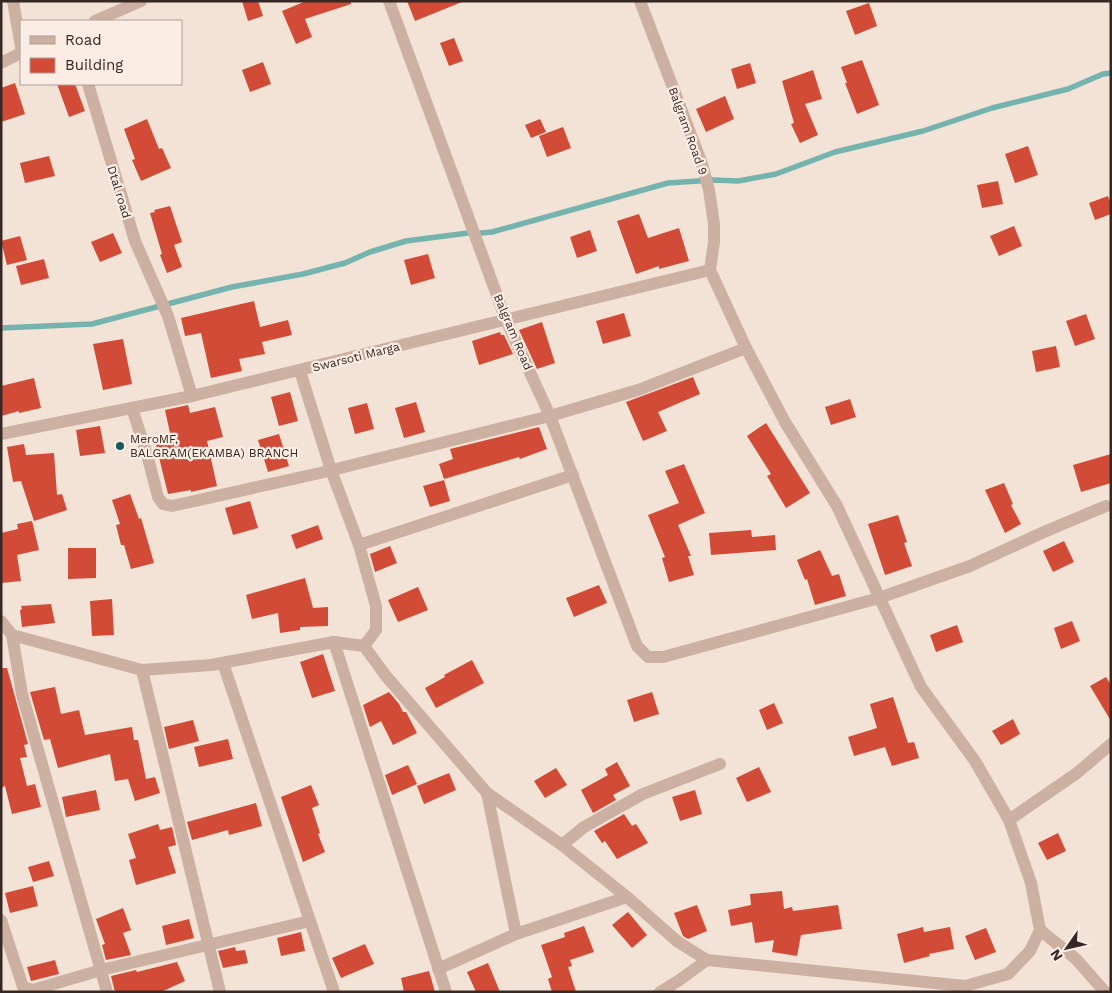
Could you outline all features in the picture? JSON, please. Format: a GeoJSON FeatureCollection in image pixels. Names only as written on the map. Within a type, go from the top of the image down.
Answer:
{"type":"FeatureCollection","features":[{"type":"Feature","properties":{"kind":"street"},"geometry":{"type":"LineString","coordinates":[[13,1],[20,41]]}},
{"type":"Feature","properties":{"kind":"street"},"geometry":{"type":"LineString","coordinates":[[97,20],[141,1]]}},
{"type":"Feature","properties":{"kind":"street","name":"Balgram Road"},"geometry":{"type":"LineString","coordinates":[[389,1],[506,320],[550,416],[637,646],[648,657],[663,657],[880,598]]}},
{"type":"Feature","properties":{"kind":"street","name":"Balgram Road 9"},"geometry":{"type":"LineString","coordinates":[[640,1],[702,164],[714,224],[714,242],[710,270]]}},
{"type":"Feature","properties":{"kind":"street"},"geometry":{"type":"LineString","coordinates":[[1,63],[20,54]]}},
{"type":"Feature","properties":{"kind":"street","name":"Dtal road"},"geometry":{"type":"LineString","coordinates":[[88,85],[135,241],[166,313],[192,396]]}},
{"type":"Feature","properties":{"kind":"street"},"geometry":{"type":"LineString","coordinates":[[12,635],[142,670],[211,665],[334,642],[364,646],[386,676],[487,793],[562,844],[678,942],[707,960],[965,986],[1008,974],[1030,951],[1040,930],[1031,883],[1009,820],[975,761],[921,687],[837,506],[785,422],[746,348],[710,270]]}},
{"type":"Feature","properties":{"kind":"street","name":"Swarsoti Marga"},"geometry":{"type":"LineString","coordinates":[[1,434],[192,396],[710,270]]}},
{"type":"Feature","properties":{"kind":"street"},"geometry":{"type":"LineString","coordinates":[[132,408],[158,497],[163,504],[172,506],[331,470],[550,416],[638,390],[746,348]]}},
{"type":"Feature","properties":{"kind":"street"},"geometry":{"type":"LineString","coordinates":[[300,371],[331,470],[359,545],[376,606],[376,630],[364,646]]}},
{"type":"Feature","properties":{"kind":"street"},"geometry":{"type":"LineString","coordinates":[[359,545],[573,475]]}},
{"type":"Feature","properties":{"kind":"street"},"geometry":{"type":"LineString","coordinates":[[880,598],[970,566],[1106,506]]}},
{"type":"Feature","properties":{"kind":"street"},"geometry":{"type":"LineString","coordinates":[[1,621],[12,635],[22,694],[107,992]]}},
{"type":"Feature","properties":{"kind":"street"},"geometry":{"type":"LineString","coordinates":[[334,642],[446,992]]}},
{"type":"Feature","properties":{"kind":"street"},"geometry":{"type":"LineString","coordinates":[[223,663],[334,992]]}},
{"type":"Feature","properties":{"kind":"street"},"geometry":{"type":"LineString","coordinates":[[142,670],[220,992]]}},
{"type":"Feature","properties":{"kind":"street"},"geometry":{"type":"LineString","coordinates":[[1009,820],[1077,773],[1111,744]]}},
{"type":"Feature","properties":{"kind":"street"},"geometry":{"type":"LineString","coordinates":[[562,844],[584,827],[642,794],[720,764]]}},
{"type":"Feature","properties":{"kind":"street"},"geometry":{"type":"LineString","coordinates":[[487,793],[516,934]]}},
{"type":"Feature","properties":{"kind":"street"},"geometry":{"type":"LineString","coordinates":[[438,969],[516,934],[627,897]]}},
{"type":"Feature","properties":{"kind":"street"},"geometry":{"type":"LineString","coordinates":[[1,920],[18,977],[23,987],[33,990],[101,970],[310,920]]}},
{"type":"Feature","properties":{"kind":"street"},"geometry":{"type":"LineString","coordinates":[[1040,930],[1076,959],[1105,992]]}},
{"type":"Feature","properties":{"kind":"street"},"geometry":{"type":"LineString","coordinates":[[660,992],[678,982],[707,960]]}},
{"type":"Feature","properties":{"kind":"building"},"geometry":{"type":"Polygon","coordinates":[[[242,1],[258,1],[263,16],[248,21],[242,1]]]}},
{"type":"Feature","properties":{"kind":"building"},"geometry":{"type":"Polygon","coordinates":[[[306,1],[351,1],[351,4],[305,19],[312,37],[296,44],[282,11],[306,1]]]}},
{"type":"Feature","properties":{"kind":"building"},"geometry":{"type":"Polygon","coordinates":[[[407,1],[462,1],[462,2],[415,21],[407,1]]]}},
{"type":"Feature","properties":{"kind":"building"},"geometry":{"type":"Polygon","coordinates":[[[869,3],[877,26],[855,35],[846,11],[869,3]]]}},
{"type":"Feature","properties":{"kind":"building"},"geometry":{"type":"Polygon","coordinates":[[[454,38],[463,61],[449,66],[440,43],[454,38]]]}},
{"type":"Feature","properties":{"kind":"building"},"geometry":{"type":"Polygon","coordinates":[[[862,60],[879,105],[857,114],[841,67],[862,60]]]}},
{"type":"Feature","properties":{"kind":"building"},"geometry":{"type":"Polygon","coordinates":[[[263,62],[271,84],[250,92],[242,70],[263,62]]]}},
{"type":"Feature","properties":{"kind":"building"},"geometry":{"type":"Polygon","coordinates":[[[750,63],[756,83],[737,89],[731,69],[750,63]]]}},
{"type":"Feature","properties":{"kind":"building"},"geometry":{"type":"Polygon","coordinates":[[[813,70],[822,99],[805,104],[818,135],[800,143],[791,124],[794,123],[782,81],[813,70]]]}},
{"type":"Feature","properties":{"kind":"building"},"geometry":{"type":"Polygon","coordinates":[[[15,83],[25,114],[1,122],[1,88],[15,83]]]}},
{"type":"Feature","properties":{"kind":"building"},"geometry":{"type":"Polygon","coordinates":[[[57,85],[75,85],[85,111],[69,117],[57,85]]]}},
{"type":"Feature","properties":{"kind":"building"},"geometry":{"type":"Polygon","coordinates":[[[725,96],[734,119],[706,132],[696,109],[725,96]]]}},
{"type":"Feature","properties":{"kind":"building"},"geometry":{"type":"Polygon","coordinates":[[[147,119],[159,149],[162,148],[171,168],[141,181],[132,160],[135,159],[124,129],[147,119]]]}},
{"type":"Feature","properties":{"kind":"building"},"geometry":{"type":"Polygon","coordinates":[[[540,119],[546,132],[531,138],[525,125],[540,119]]]}},
{"type":"Feature","properties":{"kind":"building"},"geometry":{"type":"Polygon","coordinates":[[[563,127],[571,148],[547,157],[539,136],[563,127]]]}},
{"type":"Feature","properties":{"kind":"building"},"geometry":{"type":"Polygon","coordinates":[[[1028,146],[1038,175],[1015,183],[1005,154],[1028,146]]]}},
{"type":"Feature","properties":{"kind":"building"},"geometry":{"type":"Polygon","coordinates":[[[49,156],[55,176],[25,183],[20,163],[49,156]]]}},
{"type":"Feature","properties":{"kind":"building"},"geometry":{"type":"Polygon","coordinates":[[[998,181],[1003,204],[982,208],[977,185],[998,181]]]}},
{"type":"Feature","properties":{"kind":"building"},"geometry":{"type":"Polygon","coordinates":[[[1108,196],[1111,204],[1111,214],[1095,220],[1089,203],[1108,196]]]}},
{"type":"Feature","properties":{"kind":"building"},"geometry":{"type":"Polygon","coordinates":[[[170,206],[182,242],[174,245],[182,267],[167,273],[160,255],[162,254],[150,213],[155,212],[154,210],[170,206]]]}},
{"type":"Feature","properties":{"kind":"building"},"geometry":{"type":"Polygon","coordinates":[[[639,214],[648,238],[679,228],[689,261],[659,269],[659,266],[636,274],[617,221],[639,214]]]}},
{"type":"Feature","properties":{"kind":"building"},"geometry":{"type":"Polygon","coordinates":[[[1014,226],[1022,246],[999,256],[990,236],[1014,226]]]}},
{"type":"Feature","properties":{"kind":"building"},"geometry":{"type":"Polygon","coordinates":[[[590,230],[597,251],[577,258],[570,237],[590,230]]]}},
{"type":"Feature","properties":{"kind":"building"},"geometry":{"type":"Polygon","coordinates":[[[113,233],[122,253],[100,262],[91,242],[113,233]]]}},
{"type":"Feature","properties":{"kind":"building"},"geometry":{"type":"Polygon","coordinates":[[[20,236],[27,260],[7,265],[1,241],[20,236]]]}},
{"type":"Feature","properties":{"kind":"building"},"geometry":{"type":"Polygon","coordinates":[[[428,254],[435,278],[411,285],[404,260],[428,254]]]}},
{"type":"Feature","properties":{"kind":"building"},"geometry":{"type":"Polygon","coordinates":[[[44,259],[49,278],[21,285],[16,266],[44,259]]]}},
{"type":"Feature","properties":{"kind":"building"},"geometry":{"type":"Polygon","coordinates":[[[254,301],[260,327],[288,320],[292,335],[262,342],[265,354],[239,359],[242,371],[211,378],[201,333],[185,336],[181,318],[254,301]]]}},
{"type":"Feature","properties":{"kind":"building"},"geometry":{"type":"Polygon","coordinates":[[[624,313],[631,336],[603,344],[596,321],[624,313]]]}},
{"type":"Feature","properties":{"kind":"building"},"geometry":{"type":"Polygon","coordinates":[[[1086,314],[1095,339],[1075,346],[1066,321],[1086,314]]]}},
{"type":"Feature","properties":{"kind":"building"},"geometry":{"type":"Polygon","coordinates":[[[542,322],[555,363],[537,369],[519,330],[542,322]]]}},
{"type":"Feature","properties":{"kind":"building"},"geometry":{"type":"Polygon","coordinates":[[[500,332],[501,335],[504,335],[513,354],[479,365],[472,341],[500,332]]]}},
{"type":"Feature","properties":{"kind":"building"},"geometry":{"type":"Polygon","coordinates":[[[123,339],[132,384],[103,390],[93,344],[123,339]]]}},
{"type":"Feature","properties":{"kind":"building"},"geometry":{"type":"Polygon","coordinates":[[[1056,346],[1060,367],[1036,372],[1032,351],[1056,346]]]}},
{"type":"Feature","properties":{"kind":"building"},"geometry":{"type":"Polygon","coordinates":[[[693,377],[700,394],[658,412],[667,431],[643,441],[626,402],[693,377]]]}},
{"type":"Feature","properties":{"kind":"building"},"geometry":{"type":"Polygon","coordinates":[[[34,378],[41,408],[1,416],[1,386],[34,378]]]}},
{"type":"Feature","properties":{"kind":"building"},"geometry":{"type":"Polygon","coordinates":[[[290,392],[298,421],[279,426],[271,397],[290,392]]]}},
{"type":"Feature","properties":{"kind":"building"},"geometry":{"type":"Polygon","coordinates":[[[850,399],[856,417],[831,425],[825,407],[850,399]]]}},
{"type":"Feature","properties":{"kind":"building"},"geometry":{"type":"Polygon","coordinates":[[[416,402],[425,432],[404,438],[395,408],[416,402]]]}},
{"type":"Feature","properties":{"kind":"building"},"geometry":{"type":"Polygon","coordinates":[[[367,403],[374,429],[355,434],[348,408],[367,403]]]}},
{"type":"Feature","properties":{"kind":"building"},"geometry":{"type":"Polygon","coordinates":[[[188,405],[190,413],[215,407],[223,437],[207,441],[217,486],[191,492],[191,490],[168,494],[154,437],[170,433],[165,410],[188,405]]]}},
{"type":"Feature","properties":{"kind":"building"},"geometry":{"type":"Polygon","coordinates":[[[766,423],[810,493],[786,508],[767,476],[771,474],[747,436],[766,423]]]}},
{"type":"Feature","properties":{"kind":"building"},"geometry":{"type":"Polygon","coordinates":[[[100,426],[105,453],[80,456],[76,430],[100,426]]]}},
{"type":"Feature","properties":{"kind":"building"},"geometry":{"type":"Polygon","coordinates":[[[539,427],[547,449],[520,459],[519,457],[444,479],[439,464],[453,459],[450,449],[539,427]]]}},
{"type":"Feature","properties":{"kind":"building"},"geometry":{"type":"Polygon","coordinates":[[[279,434],[289,466],[268,472],[258,440],[279,434]]]}},
{"type":"Feature","properties":{"kind":"building"},"geometry":{"type":"Polygon","coordinates":[[[24,444],[26,455],[54,453],[57,495],[62,494],[67,510],[34,521],[21,481],[13,482],[7,447],[24,444]]]}},
{"type":"Feature","properties":{"kind":"building"},"geometry":{"type":"Polygon","coordinates":[[[1111,454],[1111,483],[1081,492],[1073,465],[1111,454]]]}},
{"type":"Feature","properties":{"kind":"building"},"geometry":{"type":"Polygon","coordinates":[[[684,464],[705,513],[678,525],[691,556],[688,556],[694,575],[669,582],[662,558],[665,557],[648,515],[679,503],[665,471],[684,464]]]}},
{"type":"Feature","properties":{"kind":"building"},"geometry":{"type":"Polygon","coordinates":[[[444,480],[450,501],[430,507],[423,486],[444,480]]]}},
{"type":"Feature","properties":{"kind":"building"},"geometry":{"type":"Polygon","coordinates":[[[1004,483],[1013,504],[1011,505],[1021,524],[1005,533],[985,490],[1004,483]]]}},
{"type":"Feature","properties":{"kind":"building"},"geometry":{"type":"Polygon","coordinates":[[[130,494],[139,519],[141,518],[154,563],[131,569],[124,545],[121,545],[116,525],[120,524],[112,500],[130,494]]]}},
{"type":"Feature","properties":{"kind":"building"},"geometry":{"type":"Polygon","coordinates":[[[250,501],[258,528],[233,535],[225,508],[250,501]]]}},
{"type":"Feature","properties":{"kind":"building"},"geometry":{"type":"Polygon","coordinates":[[[898,515],[907,542],[904,543],[912,566],[885,575],[868,524],[898,515]]]}},
{"type":"Feature","properties":{"kind":"building"},"geometry":{"type":"Polygon","coordinates":[[[32,521],[39,550],[17,555],[21,581],[1,583],[1,533],[18,529],[17,524],[32,521]]]}},
{"type":"Feature","properties":{"kind":"building"},"geometry":{"type":"Polygon","coordinates":[[[318,525],[323,539],[296,549],[291,535],[318,525]]]}},
{"type":"Feature","properties":{"kind":"building"},"geometry":{"type":"Polygon","coordinates":[[[751,530],[752,537],[775,535],[776,550],[711,555],[709,533],[751,530]]]}},
{"type":"Feature","properties":{"kind":"building"},"geometry":{"type":"Polygon","coordinates":[[[1064,541],[1074,562],[1053,572],[1043,551],[1064,541]]]}},
{"type":"Feature","properties":{"kind":"building"},"geometry":{"type":"Polygon","coordinates":[[[390,546],[397,563],[375,572],[370,554],[390,546]]]}},
{"type":"Feature","properties":{"kind":"building"},"geometry":{"type":"Polygon","coordinates":[[[68,548],[96,548],[96,578],[68,579],[68,548]]]}},
{"type":"Feature","properties":{"kind":"building"},"geometry":{"type":"Polygon","coordinates":[[[820,550],[832,576],[839,574],[846,596],[815,605],[807,579],[805,580],[797,560],[820,550]]]}},
{"type":"Feature","properties":{"kind":"building"},"geometry":{"type":"Polygon","coordinates":[[[305,578],[313,608],[328,607],[328,626],[300,627],[300,630],[280,633],[278,613],[252,619],[246,595],[305,578]]]}},
{"type":"Feature","properties":{"kind":"building"},"geometry":{"type":"Polygon","coordinates":[[[599,585],[607,603],[574,617],[566,598],[599,585]]]}},
{"type":"Feature","properties":{"kind":"building"},"geometry":{"type":"Polygon","coordinates":[[[418,587],[428,610],[398,622],[388,600],[418,587]]]}},
{"type":"Feature","properties":{"kind":"building"},"geometry":{"type":"Polygon","coordinates":[[[112,599],[114,635],[92,636],[90,601],[112,599]]]}},
{"type":"Feature","properties":{"kind":"building"},"geometry":{"type":"Polygon","coordinates":[[[51,604],[55,623],[22,627],[21,606],[51,604]]]}},
{"type":"Feature","properties":{"kind":"building"},"geometry":{"type":"Polygon","coordinates":[[[1072,621],[1080,641],[1061,649],[1054,628],[1072,621]]]}},
{"type":"Feature","properties":{"kind":"building"},"geometry":{"type":"Polygon","coordinates":[[[957,625],[963,642],[936,652],[930,635],[957,625]]]}},
{"type":"Feature","properties":{"kind":"building"},"geometry":{"type":"Polygon","coordinates":[[[323,654],[335,691],[312,698],[300,662],[323,654]]]}},
{"type":"Feature","properties":{"kind":"building"},"geometry":{"type":"Polygon","coordinates":[[[472,660],[484,683],[436,708],[425,688],[472,660]]]}},
{"type":"Feature","properties":{"kind":"building"},"geometry":{"type":"Polygon","coordinates":[[[1,668],[7,668],[28,744],[24,745],[27,757],[20,758],[27,786],[35,784],[41,807],[12,814],[5,786],[1,788],[1,668]]]}},
{"type":"Feature","properties":{"kind":"building"},"geometry":{"type":"Polygon","coordinates":[[[1106,677],[1111,685],[1111,721],[1090,686],[1106,677]]]}},
{"type":"Feature","properties":{"kind":"building"},"geometry":{"type":"Polygon","coordinates":[[[55,687],[61,714],[79,710],[85,735],[132,727],[134,740],[138,740],[146,779],[155,777],[160,793],[135,801],[128,779],[115,781],[110,754],[58,768],[50,739],[44,740],[30,692],[55,687]]]}},
{"type":"Feature","properties":{"kind":"building"},"geometry":{"type":"Polygon","coordinates":[[[389,692],[403,712],[406,712],[417,733],[393,745],[381,721],[370,727],[363,705],[389,692]]]}},
{"type":"Feature","properties":{"kind":"building"},"geometry":{"type":"Polygon","coordinates":[[[652,692],[659,714],[634,722],[627,700],[652,692]]]}},
{"type":"Feature","properties":{"kind":"building"},"geometry":{"type":"Polygon","coordinates":[[[893,697],[908,743],[914,742],[919,758],[892,766],[885,747],[854,756],[848,737],[877,728],[870,704],[893,697]]]}},
{"type":"Feature","properties":{"kind":"building"},"geometry":{"type":"Polygon","coordinates":[[[774,703],[783,723],[767,730],[759,710],[774,703]]]}},
{"type":"Feature","properties":{"kind":"building"},"geometry":{"type":"Polygon","coordinates":[[[1013,719],[1020,734],[1001,745],[992,731],[1013,719]]]}},
{"type":"Feature","properties":{"kind":"building"},"geometry":{"type":"Polygon","coordinates":[[[193,720],[199,741],[169,749],[164,727],[193,720]]]}},
{"type":"Feature","properties":{"kind":"building"},"geometry":{"type":"Polygon","coordinates":[[[228,739],[233,759],[199,767],[194,747],[228,739]]]}},
{"type":"Feature","properties":{"kind":"building"},"geometry":{"type":"Polygon","coordinates":[[[617,762],[630,786],[613,795],[616,800],[593,813],[581,790],[608,775],[605,769],[617,762]]]}},
{"type":"Feature","properties":{"kind":"building"},"geometry":{"type":"Polygon","coordinates":[[[408,765],[417,784],[392,795],[385,775],[408,765]]]}},
{"type":"Feature","properties":{"kind":"building"},"geometry":{"type":"Polygon","coordinates":[[[759,767],[771,792],[747,802],[736,778],[759,767]]]}},
{"type":"Feature","properties":{"kind":"building"},"geometry":{"type":"Polygon","coordinates":[[[556,768],[567,785],[545,798],[534,781],[556,768]]]}},
{"type":"Feature","properties":{"kind":"building"},"geometry":{"type":"Polygon","coordinates":[[[449,773],[456,790],[424,804],[417,786],[449,773]]]}},
{"type":"Feature","properties":{"kind":"building"},"geometry":{"type":"Polygon","coordinates":[[[311,785],[319,805],[312,808],[320,833],[318,834],[325,852],[303,862],[281,797],[311,785]]]}},
{"type":"Feature","properties":{"kind":"building"},"geometry":{"type":"Polygon","coordinates":[[[96,790],[100,810],[66,817],[62,797],[96,790]]]}},
{"type":"Feature","properties":{"kind":"building"},"geometry":{"type":"Polygon","coordinates":[[[695,790],[702,814],[680,821],[672,797],[695,790]]]}},
{"type":"Feature","properties":{"kind":"building"},"geometry":{"type":"Polygon","coordinates":[[[256,803],[262,826],[229,835],[228,830],[192,840],[187,822],[256,803]]]}},
{"type":"Feature","properties":{"kind":"building"},"geometry":{"type":"Polygon","coordinates":[[[624,814],[632,826],[636,824],[648,843],[617,859],[605,841],[602,843],[594,831],[624,814]]]}},
{"type":"Feature","properties":{"kind":"building"},"geometry":{"type":"Polygon","coordinates":[[[158,824],[160,830],[172,827],[176,845],[168,847],[176,873],[136,885],[129,860],[136,858],[128,834],[158,824]]]}},
{"type":"Feature","properties":{"kind":"building"},"geometry":{"type":"Polygon","coordinates":[[[1058,833],[1066,851],[1047,860],[1038,843],[1058,833]]]}},
{"type":"Feature","properties":{"kind":"building"},"geometry":{"type":"Polygon","coordinates":[[[49,861],[54,876],[33,882],[28,867],[49,861]]]}},
{"type":"Feature","properties":{"kind":"building"},"geometry":{"type":"Polygon","coordinates":[[[33,886],[38,906],[10,913],[5,893],[33,886]]]}},
{"type":"Feature","properties":{"kind":"building"},"geometry":{"type":"Polygon","coordinates":[[[782,891],[784,909],[792,907],[793,911],[838,905],[842,929],[801,935],[797,956],[772,952],[774,940],[755,943],[752,922],[731,926],[728,910],[751,905],[750,894],[782,891]]]}},
{"type":"Feature","properties":{"kind":"building"},"geometry":{"type":"Polygon","coordinates":[[[697,905],[707,931],[688,939],[683,936],[674,913],[697,905]]]}},
{"type":"Feature","properties":{"kind":"building"},"geometry":{"type":"Polygon","coordinates":[[[123,908],[131,930],[123,933],[131,955],[106,960],[102,945],[105,944],[96,919],[123,908]]]}},
{"type":"Feature","properties":{"kind":"building"},"geometry":{"type":"Polygon","coordinates":[[[628,912],[647,935],[632,948],[612,925],[628,912]]]}},
{"type":"Feature","properties":{"kind":"building"},"geometry":{"type":"Polygon","coordinates":[[[189,919],[194,938],[166,945],[162,926],[189,919]]]}},
{"type":"Feature","properties":{"kind":"building"},"geometry":{"type":"Polygon","coordinates":[[[584,926],[594,952],[570,960],[572,966],[568,967],[576,992],[552,992],[548,979],[552,977],[541,945],[565,937],[564,933],[584,926]]]}},
{"type":"Feature","properties":{"kind":"building"},"geometry":{"type":"Polygon","coordinates":[[[923,927],[924,932],[950,927],[954,949],[929,954],[930,956],[904,963],[897,934],[923,927]]]}},
{"type":"Feature","properties":{"kind":"building"},"geometry":{"type":"Polygon","coordinates":[[[986,928],[996,952],[975,960],[965,936],[986,928]]]}},
{"type":"Feature","properties":{"kind":"building"},"geometry":{"type":"Polygon","coordinates":[[[301,932],[305,951],[281,956],[277,938],[301,932]]]}},
{"type":"Feature","properties":{"kind":"building"},"geometry":{"type":"Polygon","coordinates":[[[365,944],[374,964],[341,978],[332,958],[365,944]]]}},
{"type":"Feature","properties":{"kind":"building"},"geometry":{"type":"Polygon","coordinates":[[[235,947],[236,951],[245,950],[248,963],[223,968],[218,951],[235,947]]]}},
{"type":"Feature","properties":{"kind":"building"},"geometry":{"type":"Polygon","coordinates":[[[55,960],[59,974],[31,981],[27,967],[55,960]]]}},
{"type":"Feature","properties":{"kind":"building"},"geometry":{"type":"Polygon","coordinates":[[[177,962],[185,981],[161,992],[115,992],[111,976],[177,962]]]}},
{"type":"Feature","properties":{"kind":"building"},"geometry":{"type":"Polygon","coordinates":[[[488,963],[500,992],[476,992],[467,972],[488,963]]]}},
{"type":"Feature","properties":{"kind":"building"},"geometry":{"type":"Polygon","coordinates":[[[429,971],[435,992],[404,992],[401,978],[429,971]]]}},
{"type":"Feature","properties":{"kind":"waterway"},"geometry":{"type":"LineString","coordinates":[[481,233],[492,232],[668,183],[713,180],[738,181],[776,174],[835,152],[923,131],[992,108],[1068,89],[1103,74],[1111,73]]}},
{"type":"Feature","properties":{"kind":"waterway"},"geometry":{"type":"LineString","coordinates":[[1,328],[92,324],[232,287],[303,274],[345,263],[370,252],[406,241],[468,233]]}},
{"type":"Feature","properties":{"kind":"place","name":"MeroMF, BALGRAM(EKAMBA) BRANCH"},"geometry":{"type":"Point","coordinates":[120,446]}}]}
